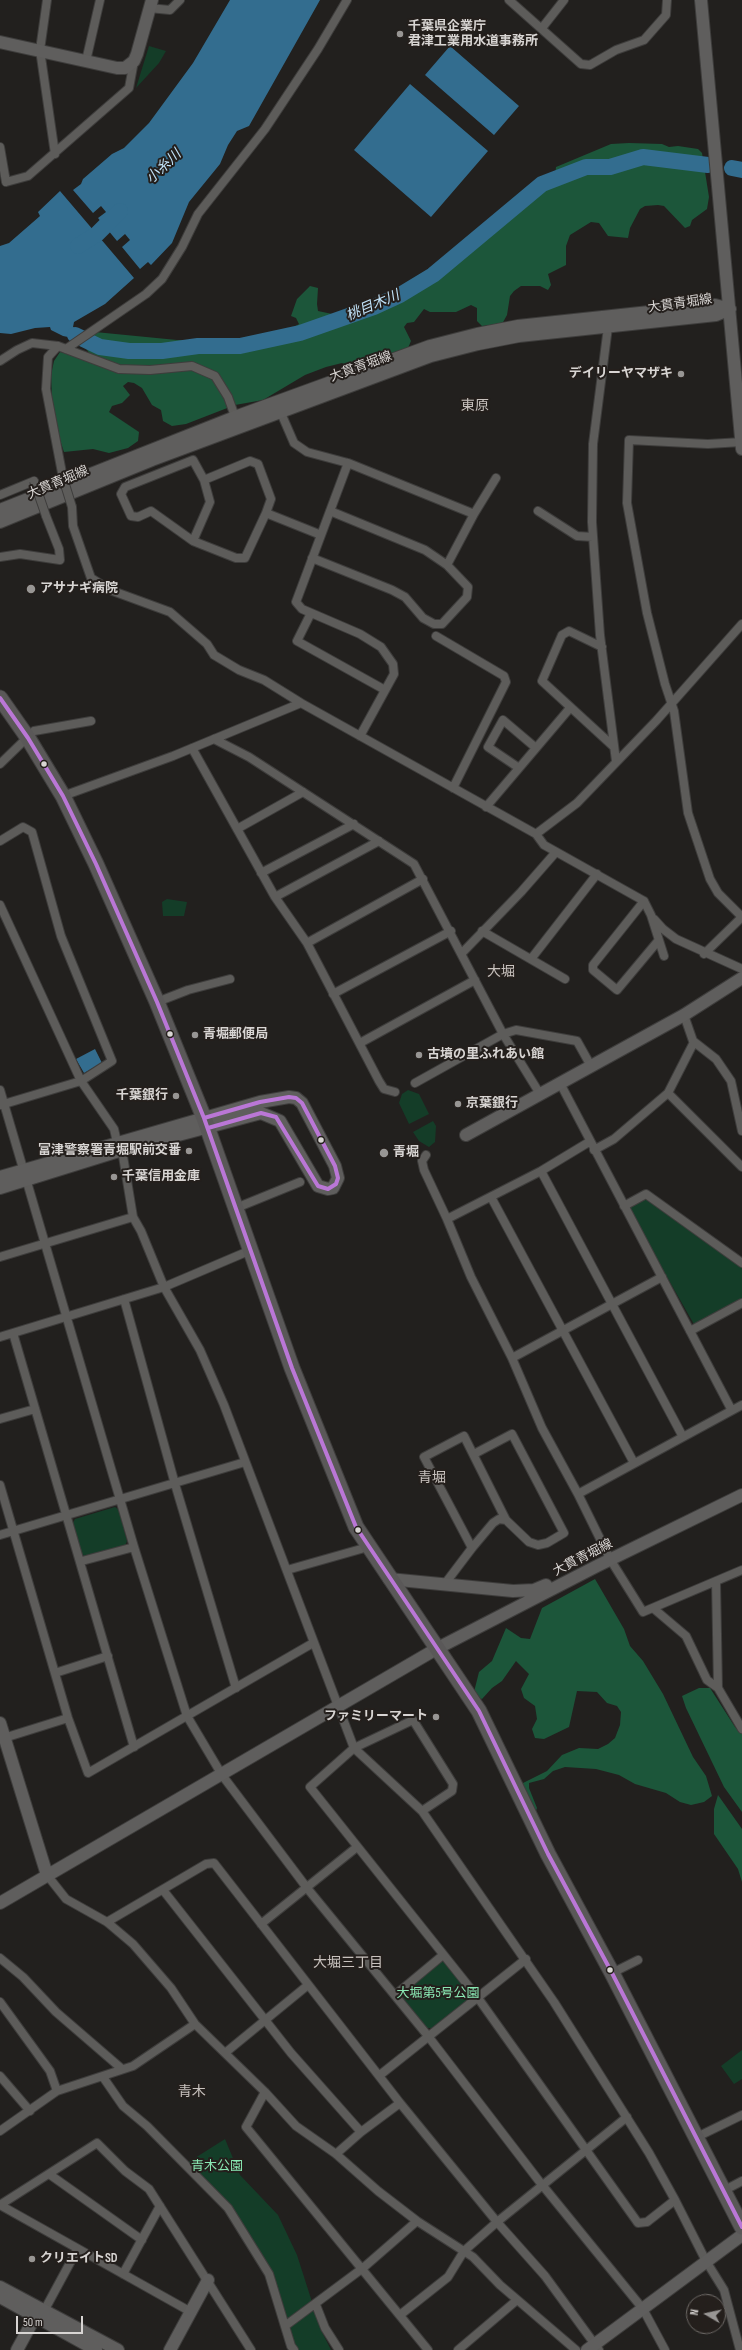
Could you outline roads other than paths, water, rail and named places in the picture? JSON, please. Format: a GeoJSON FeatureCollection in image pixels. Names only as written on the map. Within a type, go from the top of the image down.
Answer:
{"type":"FeatureCollection","features":[{"type":"Feature","properties":{"kind":"highway"},"geometry":{"type":"LineString","coordinates":[[0,698],[28,738],[64,796],[157,1002],[206,1123],[292,1368],[342,1497],[368,1547],[438,1648],[479,1712],[548,1854],[697,2136],[742,2227]]}},
{"type":"Feature","properties":{"kind":"street"},"geometry":{"type":"LineString","coordinates":[[47,0],[40,50],[55,154]]}},
{"type":"Feature","properties":{"kind":"street"},"geometry":{"type":"LineString","coordinates":[[86,61],[100,0]]}},
{"type":"Feature","properties":{"kind":"street"},"geometry":{"type":"LineString","coordinates":[[0,146],[6,182],[28,176],[129,88],[134,61],[150,4],[170,10],[180,0]]}},
{"type":"Feature","properties":{"kind":"street"},"geometry":{"type":"LineString","coordinates":[[347,0],[318,49],[265,129],[198,214],[182,247],[162,279],[146,294],[76,341],[62,347],[48,357],[46,389],[63,478],[72,508],[73,526],[91,578],[110,590],[170,612],[207,644],[214,655],[239,670],[264,680],[301,703],[536,834],[544,845],[644,901],[651,915],[664,956]]}},
{"type":"Feature","properties":{"kind":"street"},"geometry":{"type":"LineString","coordinates":[[509,0],[581,64],[590,65],[616,50],[644,40],[666,15],[667,0]]}},
{"type":"Feature","properties":{"kind":"street"},"geometry":{"type":"LineString","coordinates":[[542,28],[564,0]]}},
{"type":"Feature","properties":{"kind":"street"},"geometry":{"type":"LineString","coordinates":[[701,0],[742,444],[708,444],[629,440],[627,504],[647,613],[670,703],[674,710],[688,813],[702,857],[718,893],[742,917],[704,954]]}},
{"type":"Feature","properties":{"kind":"street"},"geometry":{"type":"LineString","coordinates":[[0,42],[118,68],[125,68],[134,61]]}},
{"type":"Feature","properties":{"kind":"street","name":"大貫青堀線"},"geometry":{"type":"LineString","coordinates":[[0,522],[237,423],[430,346],[476,334],[518,326],[715,304],[730,309]]}},
{"type":"Feature","properties":{"kind":"street","name":"大貫青堀線"},"geometry":{"type":"LineString","coordinates":[[0,510],[237,423],[281,413],[431,356],[478,344],[519,336],[716,315],[730,309]]}},
{"type":"Feature","properties":{"kind":"street"},"geometry":{"type":"LineString","coordinates":[[608,327],[593,444],[593,537],[602,646],[616,761]]}},
{"type":"Feature","properties":{"kind":"street"},"geometry":{"type":"LineString","coordinates":[[0,361],[16,350],[32,343],[62,347],[119,369],[150,370],[192,366],[215,376],[228,397],[237,423]]}},
{"type":"Feature","properties":{"kind":"street"},"geometry":{"type":"LineString","coordinates":[[281,413],[294,443],[307,452],[348,463],[474,514]]}},
{"type":"Feature","properties":{"kind":"street"},"geometry":{"type":"LineString","coordinates":[[193,541],[210,502],[204,480],[193,460],[125,488],[121,494],[131,516],[138,517],[151,511],[193,541],[236,558],[246,558],[271,499],[258,464],[250,461],[204,480]]}},
{"type":"Feature","properties":{"kind":"street"},"geometry":{"type":"LineString","coordinates":[[348,463],[296,602],[302,609],[360,634],[381,648],[393,664],[394,674],[360,736]]}},
{"type":"Feature","properties":{"kind":"street"},"geometry":{"type":"LineString","coordinates":[[447,565],[474,514],[496,478]]}},
{"type":"Feature","properties":{"kind":"street"},"geometry":{"type":"LineString","coordinates":[[0,495],[34,481],[59,549],[60,560],[20,554],[0,557]]}},
{"type":"Feature","properties":{"kind":"street"},"geometry":{"type":"LineString","coordinates":[[312,558],[392,590],[405,597],[423,618],[434,624],[442,624],[468,597],[468,587],[447,565],[425,550],[330,511]]}},
{"type":"Feature","properties":{"kind":"street"},"geometry":{"type":"LineString","coordinates":[[538,511],[577,536],[593,537]]}},
{"type":"Feature","properties":{"kind":"street"},"geometry":{"type":"LineString","coordinates":[[266,513],[321,535]]}},
{"type":"Feature","properties":{"kind":"street"},"geometry":{"type":"LineString","coordinates":[[311,613],[297,641],[385,690]]}},
{"type":"Feature","properties":{"kind":"street"},"geometry":{"type":"LineString","coordinates":[[536,834],[577,803],[656,721],[670,703],[742,624]]}},
{"type":"Feature","properties":{"kind":"street"},"geometry":{"type":"LineString","coordinates":[[602,646],[569,631],[562,634],[542,681],[614,747]]}},
{"type":"Feature","properties":{"kind":"street"},"geometry":{"type":"LineString","coordinates":[[436,636],[504,676],[506,682],[453,788]]}},
{"type":"Feature","properties":{"kind":"street"},"geometry":{"type":"LineString","coordinates":[[64,796],[192,748],[301,703]]}},
{"type":"Feature","properties":{"kind":"street"},"geometry":{"type":"LineString","coordinates":[[486,807],[570,708]]}},
{"type":"Feature","properties":{"kind":"street"},"geometry":{"type":"LineString","coordinates":[[519,768],[488,747],[503,720],[536,748]]}},
{"type":"Feature","properties":{"kind":"street"},"geometry":{"type":"LineString","coordinates":[[0,764],[34,731],[42,728],[91,721]]}},
{"type":"Feature","properties":{"kind":"street"},"geometry":{"type":"LineString","coordinates":[[214,739],[249,757],[414,864],[462,953],[503,1034],[540,1094]]}},
{"type":"Feature","properties":{"kind":"street"},"geometry":{"type":"LineString","coordinates":[[192,748],[275,897],[307,943],[384,1089],[395,1092]]}},
{"type":"Feature","properties":{"kind":"street"},"geometry":{"type":"LineString","coordinates":[[237,829],[303,792]]}},
{"type":"Feature","properties":{"kind":"street"},"geometry":{"type":"LineString","coordinates":[[261,873],[354,824]]}},
{"type":"Feature","properties":{"kind":"street"},"geometry":{"type":"LineString","coordinates":[[0,841],[23,827],[32,832],[62,936],[112,1061],[81,1081],[2,1104]]}},
{"type":"Feature","properties":{"kind":"street"},"geometry":{"type":"LineString","coordinates":[[275,897],[379,841]]}},
{"type":"Feature","properties":{"kind":"street"},"geometry":{"type":"LineString","coordinates":[[462,953],[521,892],[556,852]]}},
{"type":"Feature","properties":{"kind":"street"},"geometry":{"type":"LineString","coordinates":[[531,959],[597,874]]}},
{"type":"Feature","properties":{"kind":"street"},"geometry":{"type":"LineString","coordinates":[[307,943],[423,879]]}},
{"type":"Feature","properties":{"kind":"street"},"geometry":{"type":"LineString","coordinates":[[644,901],[593,965],[593,970],[617,990],[658,941]]}},
{"type":"Feature","properties":{"kind":"street"},"geometry":{"type":"LineString","coordinates":[[0,905],[4,924],[81,1081],[114,1129],[120,1146],[133,1217],[141,1231],[164,1287],[200,1350],[224,1405],[244,1462],[287,1570],[337,1707],[354,1748],[422,1811],[526,1959],[627,2117],[675,2200],[706,2261],[724,2290],[740,2350]]}},
{"type":"Feature","properties":{"kind":"street"},"geometry":{"type":"LineString","coordinates":[[651,915],[663,929],[676,939],[704,954],[742,969]]}},
{"type":"Feature","properties":{"kind":"street"},"geometry":{"type":"LineString","coordinates":[[333,994],[450,931]]}},
{"type":"Feature","properties":{"kind":"street"},"geometry":{"type":"LineString","coordinates":[[482,931],[565,979]]}},
{"type":"Feature","properties":{"kind":"street"},"geometry":{"type":"LineString","coordinates":[[466,1135],[684,1015],[742,978]]}},
{"type":"Feature","properties":{"kind":"street"},"geometry":{"type":"LineString","coordinates":[[157,1002],[188,990],[230,979]]}},
{"type":"Feature","properties":{"kind":"street"},"geometry":{"type":"LineString","coordinates":[[360,1043],[476,980]]}},
{"type":"Feature","properties":{"kind":"street"},"geometry":{"type":"LineString","coordinates":[[684,1015],[694,1042],[716,1059],[731,1081],[742,1132]]}},
{"type":"Feature","properties":{"kind":"street"},"geometry":{"type":"LineString","coordinates":[[415,1083],[503,1034],[516,1030],[577,1041],[591,1066]]}},
{"type":"Feature","properties":{"kind":"street"},"geometry":{"type":"LineString","coordinates":[[594,1150],[614,1139],[668,1093],[694,1042]]}},
{"type":"Feature","properties":{"kind":"street"},"geometry":{"type":"LineString","coordinates":[[560,1083],[589,1142],[731,1409]]}},
{"type":"Feature","properties":{"kind":"street"},"geometry":{"type":"LineString","coordinates":[[0,1090],[2,1104],[46,1244],[134,1547],[187,1716],[222,1775],[307,1888],[428,2036],[543,2185],[643,2309],[665,2350]]}},
{"type":"Feature","properties":{"kind":"street"},"geometry":{"type":"LineString","coordinates":[[668,1093],[742,1167]]}},
{"type":"Feature","properties":{"kind":"street"},"geometry":{"type":"LineString","coordinates":[[0,1188],[25,1175],[120,1146],[206,1123],[261,1113],[276,1117],[280,1121],[318,1186],[328,1189],[336,1184],[337,1170],[302,1103],[296,1098],[288,1097],[260,1102],[206,1123]]}},
{"type":"Feature","properties":{"kind":"street"},"geometry":{"type":"LineString","coordinates":[[448,1219],[541,1171],[589,1142]]}},
{"type":"Feature","properties":{"kind":"street"},"geometry":{"type":"LineString","coordinates":[[426,1155],[422,1161],[424,1170],[448,1219],[471,1276],[512,1358],[542,1428],[578,1494],[610,1560],[643,1612],[742,1570]]}},
{"type":"Feature","properties":{"kind":"street"},"geometry":{"type":"LineString","coordinates":[[541,1171],[613,1303],[683,1437]]}},
{"type":"Feature","properties":{"kind":"street"},"geometry":{"type":"LineString","coordinates":[[0,1177],[25,1175]]}},
{"type":"Feature","properties":{"kind":"street"},"geometry":{"type":"LineString","coordinates":[[236,1208],[300,1182]]}},
{"type":"Feature","properties":{"kind":"street"},"geometry":{"type":"LineString","coordinates":[[624,1206],[646,1194],[742,1263]]}},
{"type":"Feature","properties":{"kind":"street"},"geometry":{"type":"LineString","coordinates":[[491,1197],[634,1463]]}},
{"type":"Feature","properties":{"kind":"street"},"geometry":{"type":"LineString","coordinates":[[0,1257],[133,1217]]}},
{"type":"Feature","properties":{"kind":"street"},"geometry":{"type":"LineString","coordinates":[[0,1337],[164,1287],[251,1250]]}},
{"type":"Feature","properties":{"kind":"street"},"geometry":{"type":"LineString","coordinates":[[512,1358],[662,1277]]}},
{"type":"Feature","properties":{"kind":"street"},"geometry":{"type":"LineString","coordinates":[[124,1299],[175,1484],[236,1688]]}},
{"type":"Feature","properties":{"kind":"street"},"geometry":{"type":"LineString","coordinates":[[690,1331],[742,1303]]}},
{"type":"Feature","properties":{"kind":"street"},"geometry":{"type":"LineString","coordinates":[[13,1333],[82,1562],[134,1746]]}},
{"type":"Feature","properties":{"kind":"street"},"geometry":{"type":"LineString","coordinates":[[578,1494],[731,1409],[742,1405]]}},
{"type":"Feature","properties":{"kind":"street"},"geometry":{"type":"LineString","coordinates":[[0,1419],[35,1409]]}},
{"type":"Feature","properties":{"kind":"street"},"geometry":{"type":"LineString","coordinates":[[472,1548],[424,1457],[464,1436],[506,1520],[529,1542],[538,1545],[547,1543],[564,1533],[512,1434],[474,1454]]}},
{"type":"Feature","properties":{"kind":"street"},"geometry":{"type":"LineString","coordinates":[[0,1535],[175,1484],[244,1462]]}},
{"type":"Feature","properties":{"kind":"street"},"geometry":{"type":"LineString","coordinates":[[0,1485],[15,1530],[68,1718],[88,1773],[314,1644]]}},
{"type":"Feature","properties":{"kind":"street","name":"大貫青堀線"},"geometry":{"type":"LineString","coordinates":[[0,1903],[438,1648],[597,1566],[742,1495]]}},
{"type":"Feature","properties":{"kind":"street"},"geometry":{"type":"LineString","coordinates":[[444,1585],[493,1523],[499,1519],[506,1520]]}},
{"type":"Feature","properties":{"kind":"street"},"geometry":{"type":"LineString","coordinates":[[82,1562],[134,1547]]}},
{"type":"Feature","properties":{"kind":"street"},"geometry":{"type":"LineString","coordinates":[[287,1570],[368,1547]]}},
{"type":"Feature","properties":{"kind":"street"},"geometry":{"type":"LineString","coordinates":[[389,1579],[513,1591],[534,1590],[590,1565],[597,1566]]}},
{"type":"Feature","properties":{"kind":"street"},"geometry":{"type":"LineString","coordinates":[[716,1581],[718,1688]]}},
{"type":"Feature","properties":{"kind":"street"},"geometry":{"type":"LineString","coordinates":[[653,1608],[686,1636],[707,1680],[718,1688],[742,1729]]}},
{"type":"Feature","properties":{"kind":"street"},"geometry":{"type":"LineString","coordinates":[[55,1673],[108,1656]]}},
{"type":"Feature","properties":{"kind":"street"},"geometry":{"type":"LineString","coordinates":[[2,1739],[68,1718]]}},
{"type":"Feature","properties":{"kind":"street"},"geometry":{"type":"LineString","coordinates":[[422,1811],[452,1791],[453,1784],[413,1720],[354,1748],[310,1787],[478,1998],[638,2223],[647,2222],[675,2200]]}},
{"type":"Feature","properties":{"kind":"street"},"geometry":{"type":"LineString","coordinates":[[0,1724],[2,1739],[47,1875],[66,1899],[107,1922],[150,1963],[195,2024],[265,2092],[296,2126],[336,2154],[378,2191],[417,2221],[473,2257],[500,2285],[576,2350]]}},
{"type":"Feature","properties":{"kind":"street"},"geometry":{"type":"LineString","coordinates":[[262,1924],[357,1847]]}},
{"type":"Feature","properties":{"kind":"street"},"geometry":{"type":"LineString","coordinates":[[107,1922],[206,1864],[214,1863],[308,1985],[380,2075],[400,2103],[497,2222],[545,2276],[594,2348],[643,2309],[742,2235]]}},
{"type":"Feature","properties":{"kind":"street"},"geometry":{"type":"LineString","coordinates":[[163,1890],[265,2020],[361,2132]]}},
{"type":"Feature","properties":{"kind":"street"},"geometry":{"type":"LineString","coordinates":[[395,1995],[443,1955]]}},
{"type":"Feature","properties":{"kind":"street"},"geometry":{"type":"LineString","coordinates":[[0,1958],[23,1977],[56,2012],[122,2069]]}},
{"type":"Feature","properties":{"kind":"street"},"geometry":{"type":"LineString","coordinates":[[380,2075],[526,1959]]}},
{"type":"Feature","properties":{"kind":"street"},"geometry":{"type":"LineString","coordinates":[[612,1973],[638,1960]]}},
{"type":"Feature","properties":{"kind":"street"},"geometry":{"type":"LineString","coordinates":[[225,2053],[308,1985]]}},
{"type":"Feature","properties":{"kind":"street"},"geometry":{"type":"LineString","coordinates":[[0,2002],[50,2071],[57,2091]]}},
{"type":"Feature","properties":{"kind":"street"},"geometry":{"type":"LineString","coordinates":[[0,2131],[57,2091],[133,2066],[155,2053],[195,2024]]}},
{"type":"Feature","properties":{"kind":"street"},"geometry":{"type":"LineString","coordinates":[[0,2076],[30,2111]]}},
{"type":"Feature","properties":{"kind":"street"},"geometry":{"type":"LineString","coordinates":[[103,2077],[123,2106],[147,2126],[228,2208],[269,2274],[291,2346],[294,2350]]}},
{"type":"Feature","properties":{"kind":"street"},"geometry":{"type":"LineString","coordinates":[[265,2092],[246,2127],[363,2268],[428,2350]]}},
{"type":"Feature","properties":{"kind":"street"},"geometry":{"type":"LineString","coordinates":[[336,2154],[361,2132],[400,2103]]}},
{"type":"Feature","properties":{"kind":"street"},"geometry":{"type":"LineString","coordinates":[[697,2136],[742,2115]]}},
{"type":"Feature","properties":{"kind":"street"},"geometry":{"type":"LineString","coordinates":[[400,2315],[448,2277],[464,2251],[497,2222],[627,2117]]}},
{"type":"Feature","properties":{"kind":"street"},"geometry":{"type":"LineString","coordinates":[[191,2312],[76,2250],[0,2205],[97,2142],[125,2171],[149,2189],[252,2350]]}},
{"type":"Feature","properties":{"kind":"street"},"geometry":{"type":"LineString","coordinates":[[49,2174],[142,2240]]}},
{"type":"Feature","properties":{"kind":"street"},"geometry":{"type":"LineString","coordinates":[[723,2191],[742,2181]]}},
{"type":"Feature","properties":{"kind":"street"},"geometry":{"type":"LineString","coordinates":[[123,2274],[160,2206]]}},
{"type":"Feature","properties":{"kind":"street"},"geometry":{"type":"LineString","coordinates":[[285,2326],[316,2305],[363,2268],[417,2221]]}},
{"type":"Feature","properties":{"kind":"street"},"geometry":{"type":"LineString","coordinates":[[18,2350],[76,2250]]}},
{"type":"Feature","properties":{"kind":"street"},"geometry":{"type":"LineString","coordinates":[[170,2350],[208,2280]]}},
{"type":"Feature","properties":{"kind":"street"},"geometry":{"type":"LineString","coordinates":[[0,2287],[96,2350]]}},
{"type":"Feature","properties":{"kind":"street"},"geometry":{"type":"LineString","coordinates":[[0,2297],[118,2350]]}},
{"type":"Feature","properties":{"kind":"street"},"geometry":{"type":"LineString","coordinates":[[458,2350],[517,2300]]}},
{"type":"Feature","properties":{"kind":"street"},"geometry":{"type":"LineString","coordinates":[[316,2305],[325,2328],[339,2350]]}},
{"type":"Feature","properties":{"kind":"water"},"geometry":{"type":"Polygon","coordinates":[[[230,0],[320,0],[249,126],[237,131],[228,145],[220,164],[189,202],[172,243],[151,265],[148,262],[140,269],[122,247],[130,240],[125,234],[117,241],[98,218],[106,212],[101,206],[93,213],[73,190],[81,184],[83,179],[112,154],[124,148],[149,123],[193,63],[230,0]]]}},
{"type":"Feature","properties":{"kind":"water"},"geometry":{"type":"Polygon","coordinates":[[[450,46],[519,106],[494,135],[425,75],[450,46]]]}},
{"type":"Feature","properties":{"kind":"water"},"geometry":{"type":"Polygon","coordinates":[[[410,84],[488,151],[431,217],[354,150],[410,84]]]}},
{"type":"Feature","properties":{"kind":"water"},"geometry":{"type":"Polygon","coordinates":[[[60,191],[134,278],[105,304],[74,322],[73,327],[82,333],[73,338],[63,336],[51,330],[50,327],[35,328],[11,334],[0,333],[0,246],[9,243],[40,216],[38,212],[60,191]]]}},
{"type":"Feature","properties":{"kind":"water"},"geometry":{"type":"Polygon","coordinates":[[[95,1049],[102,1063],[84,1073],[76,1059],[95,1049]]]}},
{"type":"Feature","properties":{"kind":"waterway","name":"桃目木川"},"geometry":{"type":"LineString","coordinates":[[75,335],[100,347],[129,351],[162,351],[198,346],[240,346],[300,333],[374,307],[400,295],[433,275],[542,184],[586,167],[610,167],[643,157],[708,165]]}},
{"type":"Feature","properties":{"kind":"waterway","name":"桃目木川"},"geometry":{"type":"LineString","coordinates":[[732,168],[742,170]]}},
{"type":"Feature","properties":{"kind":"waterway","name":"小糸川"},"geometry":{"type":"LineString","coordinates":[[78,246],[97,234],[120,211]]}},
{"type":"Feature","properties":{"kind":"place","name":"千葉県企業庁 君津工業用水道事務所"},"geometry":{"type":"Point","coordinates":[400,34]}},
{"type":"Feature","properties":{"kind":"place","name":"デイリーヤマザキ"},"geometry":{"type":"Point","coordinates":[681,374]}},
{"type":"Feature","properties":{"kind":"place","name":"アサナギ病院"},"geometry":{"type":"Point","coordinates":[31,589]}},
{"type":"Feature","properties":{"kind":"place","name":"青堀郵便局"},"geometry":{"type":"Point","coordinates":[195,1035]}},
{"type":"Feature","properties":{"kind":"place","name":"古墳の里ふれあい館"},"geometry":{"type":"Point","coordinates":[419,1055]}},
{"type":"Feature","properties":{"kind":"place","name":"千葉銀行"},"geometry":{"type":"Point","coordinates":[176,1096]}},
{"type":"Feature","properties":{"kind":"place","name":"京葉銀行"},"geometry":{"type":"Point","coordinates":[458,1104]}},
{"type":"Feature","properties":{"kind":"place","name":"富津警察署青堀駅前交番"},"geometry":{"type":"Point","coordinates":[189,1151]}},
{"type":"Feature","properties":{"kind":"place","name":"青堀"},"geometry":{"type":"Point","coordinates":[384,1153]}},
{"type":"Feature","properties":{"kind":"place","name":"千葉信用金庫"},"geometry":{"type":"Point","coordinates":[114,1177]}},
{"type":"Feature","properties":{"kind":"place","name":"ファミリーマート"},"geometry":{"type":"Point","coordinates":[436,1717]}},
{"type":"Feature","properties":{"kind":"place","name":"クリエイトSD"},"geometry":{"type":"Point","coordinates":[32,2259]}},
{"type":"Feature","properties":{"kind":"district","name":"東原"},"geometry":{"type":"Point","coordinates":[475,406]}},
{"type":"Feature","properties":{"kind":"district","name":"大堀"},"geometry":{"type":"Point","coordinates":[501,972]}},
{"type":"Feature","properties":{"kind":"district","name":"青堀"},"geometry":{"type":"Point","coordinates":[432,1478]}},
{"type":"Feature","properties":{"kind":"district","name":"大堀三丁目"},"geometry":{"type":"Point","coordinates":[348,1963]}},
{"type":"Feature","properties":{"kind":"district","name":"青木"},"geometry":{"type":"Point","coordinates":[192,2092]}},
{"type":"Feature","properties":{"kind":"park label","name":"大堀第5号公園"},"geometry":{"type":"Point","coordinates":[438,1994]}},
{"type":"Feature","properties":{"kind":"park label","name":"青木公園"},"geometry":{"type":"Point","coordinates":[217,2167]}}]}
